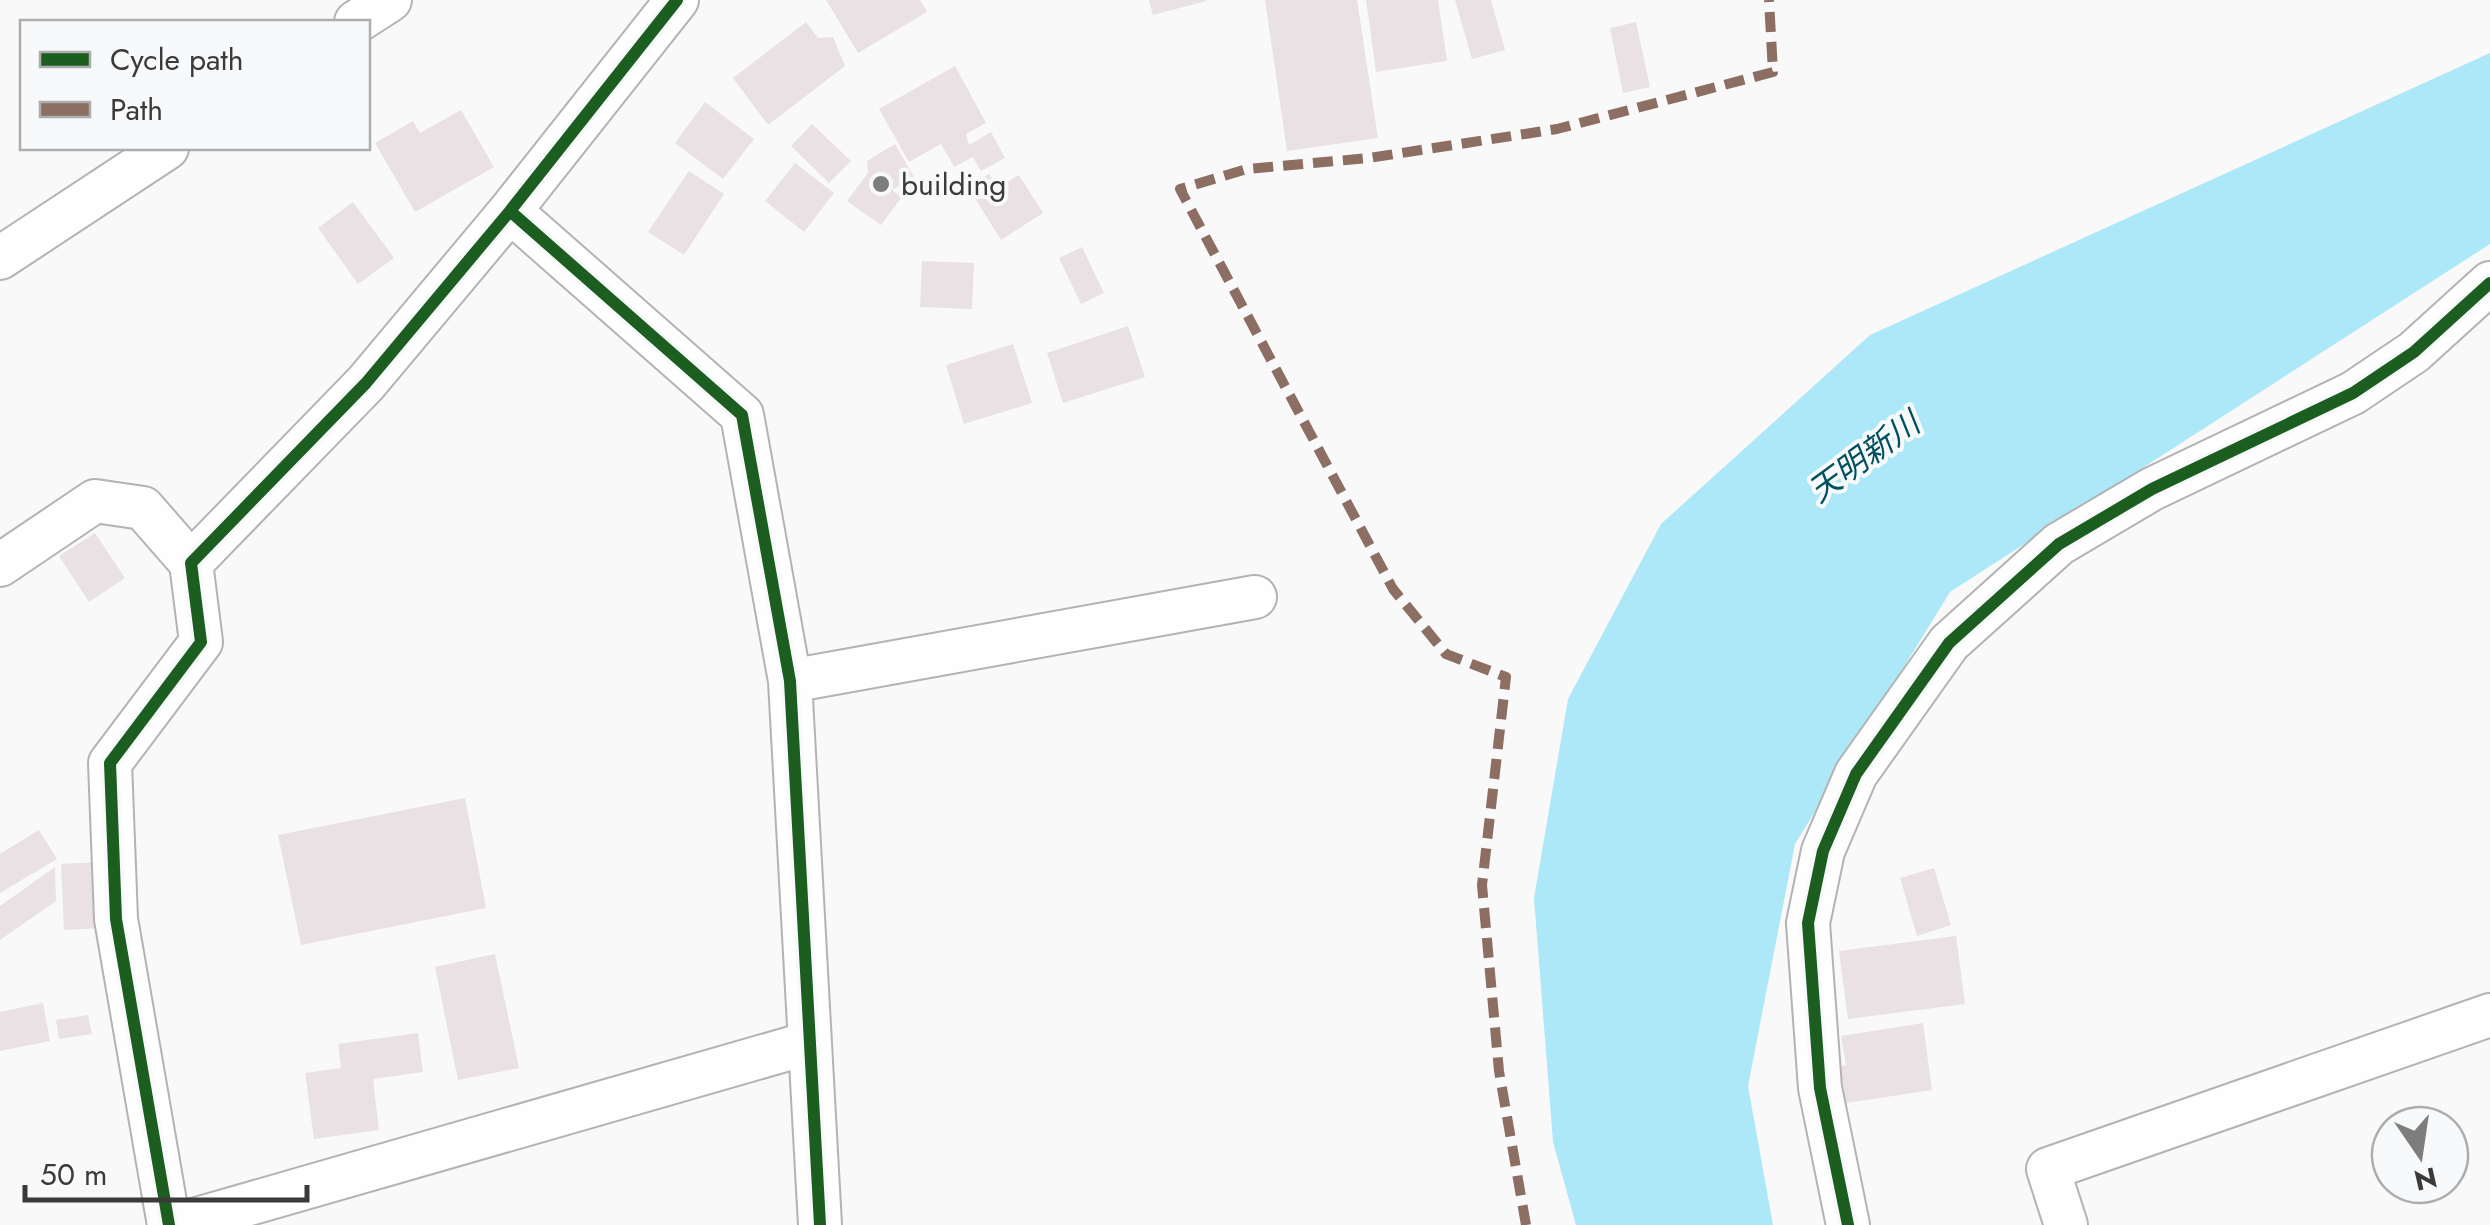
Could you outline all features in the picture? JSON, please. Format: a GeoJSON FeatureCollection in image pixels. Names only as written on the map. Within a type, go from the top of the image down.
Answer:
{"type":"FeatureCollection","features":[{"type":"Feature","properties":{"kind":"street"},"geometry":{"type":"LineString","coordinates":[[359,20],[390,0]]}},
{"type":"Feature","properties":{"kind":"street"},"geometry":{"type":"LineString","coordinates":[[192,562],[366,383],[510,211],[668,4]]}},
{"type":"Feature","properties":{"kind":"street"},"geometry":{"type":"LineString","coordinates":[[0,258],[164,150]]}},
{"type":"Feature","properties":{"kind":"street"},"geometry":{"type":"LineString","coordinates":[[510,211],[742,415],[790,682],[820,1225]]}},
{"type":"Feature","properties":{"kind":"street"},"geometry":{"type":"LineString","coordinates":[[1848,1225],[1820,1088],[1808,924],[1823,851],[1856,774],[1949,643],[2059,544],[2152,489],[2353,393],[2414,352],[2490,283]]}},
{"type":"Feature","properties":{"kind":"street"},"geometry":{"type":"LineString","coordinates":[[0,566],[95,501],[143,508],[192,562],[200,642],[110,763],[116,919],[173,1225],[809,1042]]}},
{"type":"Feature","properties":{"kind":"street"},"geometry":{"type":"LineString","coordinates":[[790,682],[1255,597]]}},
{"type":"Feature","properties":{"kind":"street"},"geometry":{"type":"LineString","coordinates":[[2066,1225],[2048,1168],[2490,1015]]}},
{"type":"Feature","properties":{"kind":"water","name":"天明新川"},"geometry":{"type":"Polygon","coordinates":[[[2490,53],[2490,244],[1950,592],[1795,844],[1748,1086],[1773,1225],[1576,1225],[1553,1142],[1534,898],[1568,699],[1661,524],[1870,335],[2490,53]]]}},
{"type":"Feature","properties":{"kind":"building"},"geometry":{"type":"Polygon","coordinates":[[[826,0],[920,0],[927,12],[858,53],[826,0]]]}},
{"type":"Feature","properties":{"kind":"building"},"geometry":{"type":"Polygon","coordinates":[[[1149,0],[1206,0],[1206,1],[1153,15],[1149,0]]]}},
{"type":"Feature","properties":{"kind":"building"},"geometry":{"type":"Polygon","coordinates":[[[1265,0],[1357,0],[1378,138],[1287,151],[1265,0]]]}},
{"type":"Feature","properties":{"kind":"building"},"geometry":{"type":"Polygon","coordinates":[[[1366,0],[1438,0],[1447,61],[1376,72],[1366,0]]]}},
{"type":"Feature","properties":{"kind":"building"},"geometry":{"type":"Polygon","coordinates":[[[1455,0],[1491,0],[1505,50],[1472,59],[1455,0]]]}},
{"type":"Feature","properties":{"kind":"building"},"geometry":{"type":"Polygon","coordinates":[[[806,22],[818,38],[833,37],[845,66],[768,125],[733,78],[806,22]]]}},
{"type":"Feature","properties":{"kind":"building"},"geometry":{"type":"Polygon","coordinates":[[[1636,22],[1650,87],[1623,93],[1610,28],[1636,22]]]}},
{"type":"Feature","properties":{"kind":"building"},"geometry":{"type":"Polygon","coordinates":[[[955,66],[986,123],[966,134],[969,145],[991,132],[1005,158],[981,171],[973,157],[954,167],[941,144],[909,162],[879,109],[955,66]]]}},
{"type":"Feature","properties":{"kind":"building"},"geometry":{"type":"Polygon","coordinates":[[[705,102],[754,139],[723,179],[675,143],[705,102]]]}},
{"type":"Feature","properties":{"kind":"building"},"geometry":{"type":"Polygon","coordinates":[[[461,110],[494,167],[415,212],[375,143],[413,121],[420,133],[461,110]]]}},
{"type":"Feature","properties":{"kind":"building"},"geometry":{"type":"Polygon","coordinates":[[[812,124],[851,161],[829,183],[791,146],[812,124]]]}},
{"type":"Feature","properties":{"kind":"building","name":"building"},"geometry":{"type":"Polygon","coordinates":[[[895,144],[914,177],[892,190],[902,197],[881,225],[847,201],[868,173],[867,161],[895,144]]]}},
{"type":"Feature","properties":{"kind":"building"},"geometry":{"type":"Polygon","coordinates":[[[795,163],[834,193],[804,232],[765,201],[795,163]]]}},
{"type":"Feature","properties":{"kind":"building"},"geometry":{"type":"Polygon","coordinates":[[[689,171],[724,194],[684,255],[648,232],[689,171]]]}},
{"type":"Feature","properties":{"kind":"building"},"geometry":{"type":"Polygon","coordinates":[[[989,174],[997,188],[1019,175],[1043,213],[1001,240],[968,187],[989,174]]]}},
{"type":"Feature","properties":{"kind":"building"},"geometry":{"type":"Polygon","coordinates":[[[353,202],[394,258],[358,284],[318,228],[353,202]]]}},
{"type":"Feature","properties":{"kind":"building"},"geometry":{"type":"Polygon","coordinates":[[[1082,247],[1104,293],[1081,304],[1059,258],[1082,247]]]}},
{"type":"Feature","properties":{"kind":"building"},"geometry":{"type":"Polygon","coordinates":[[[922,261],[974,263],[972,309],[920,307],[922,261]]]}},
{"type":"Feature","properties":{"kind":"building"},"geometry":{"type":"Polygon","coordinates":[[[1128,326],[1145,377],[1063,403],[1047,353],[1128,326]]]}},
{"type":"Feature","properties":{"kind":"building"},"geometry":{"type":"Polygon","coordinates":[[[1013,344],[1032,403],[964,424],[946,365],[1013,344]]]}},
{"type":"Feature","properties":{"kind":"building"},"geometry":{"type":"Polygon","coordinates":[[[95,533],[125,578],[89,602],[59,556],[95,533]]]}},
{"type":"Feature","properties":{"kind":"building"},"geometry":{"type":"Polygon","coordinates":[[[465,798],[486,908],[301,945],[278,835],[465,798]]]}},
{"type":"Feature","properties":{"kind":"building"},"geometry":{"type":"Polygon","coordinates":[[[39,830],[57,859],[0,893],[0,854],[39,830]]]}},
{"type":"Feature","properties":{"kind":"building"},"geometry":{"type":"Polygon","coordinates":[[[99,862],[103,928],[64,930],[61,864],[99,862]]]}},
{"type":"Feature","properties":{"kind":"building"},"geometry":{"type":"Polygon","coordinates":[[[55,867],[56,901],[0,940],[0,906],[55,867]]]}},
{"type":"Feature","properties":{"kind":"building"},"geometry":{"type":"Polygon","coordinates":[[[1934,868],[1951,925],[1917,936],[1900,878],[1934,868]]]}},
{"type":"Feature","properties":{"kind":"building"},"geometry":{"type":"Polygon","coordinates":[[[1956,936],[1965,1004],[1848,1019],[1839,951],[1956,936]]]}},
{"type":"Feature","properties":{"kind":"building"},"geometry":{"type":"Polygon","coordinates":[[[495,954],[519,1068],[458,1080],[435,967],[495,954]]]}},
{"type":"Feature","properties":{"kind":"building"},"geometry":{"type":"Polygon","coordinates":[[[43,1003],[50,1041],[0,1051],[0,1012],[43,1003]]]}},
{"type":"Feature","properties":{"kind":"building"},"geometry":{"type":"Polygon","coordinates":[[[88,1015],[92,1034],[59,1039],[56,1020],[88,1015]]]}},
{"type":"Feature","properties":{"kind":"building"},"geometry":{"type":"Polygon","coordinates":[[[1923,1023],[1932,1090],[1833,1105],[1828,1068],[1846,1065],[1841,1036],[1923,1023]]]}},
{"type":"Feature","properties":{"kind":"building"},"geometry":{"type":"Polygon","coordinates":[[[418,1033],[423,1072],[373,1079],[379,1130],[314,1139],[305,1073],[341,1068],[338,1044],[418,1033]]]}},
{"type":"Feature","properties":{"kind":"marked path"},"geometry":{"type":"LineString","coordinates":[[1526,1225],[1499,1071],[1482,885],[1506,677],[1446,654],[1393,589],[1180,189],[1247,169],[1369,158],[1557,129],[1773,72],[1769,0]]}},
{"type":"Feature","properties":{"kind":"cycle path"},"geometry":{"type":"LineString","coordinates":[[169,1225],[116,919],[110,763],[201,642],[191,563],[366,383],[510,211],[677,0]]}},
{"type":"Feature","properties":{"kind":"cycle path"},"geometry":{"type":"LineString","coordinates":[[510,211],[742,415],[790,681],[820,1225]]}},
{"type":"Feature","properties":{"kind":"cycle path"},"geometry":{"type":"LineString","coordinates":[[1848,1225],[1820,1088],[1808,923],[1823,851],[1856,774],[1949,643],[2059,544],[2152,489],[2353,393],[2414,352],[2490,283]]}},
{"type":"Feature","properties":{"kind":"place","name":"building"},"geometry":{"type":"Point","coordinates":[881,184]}}]}
